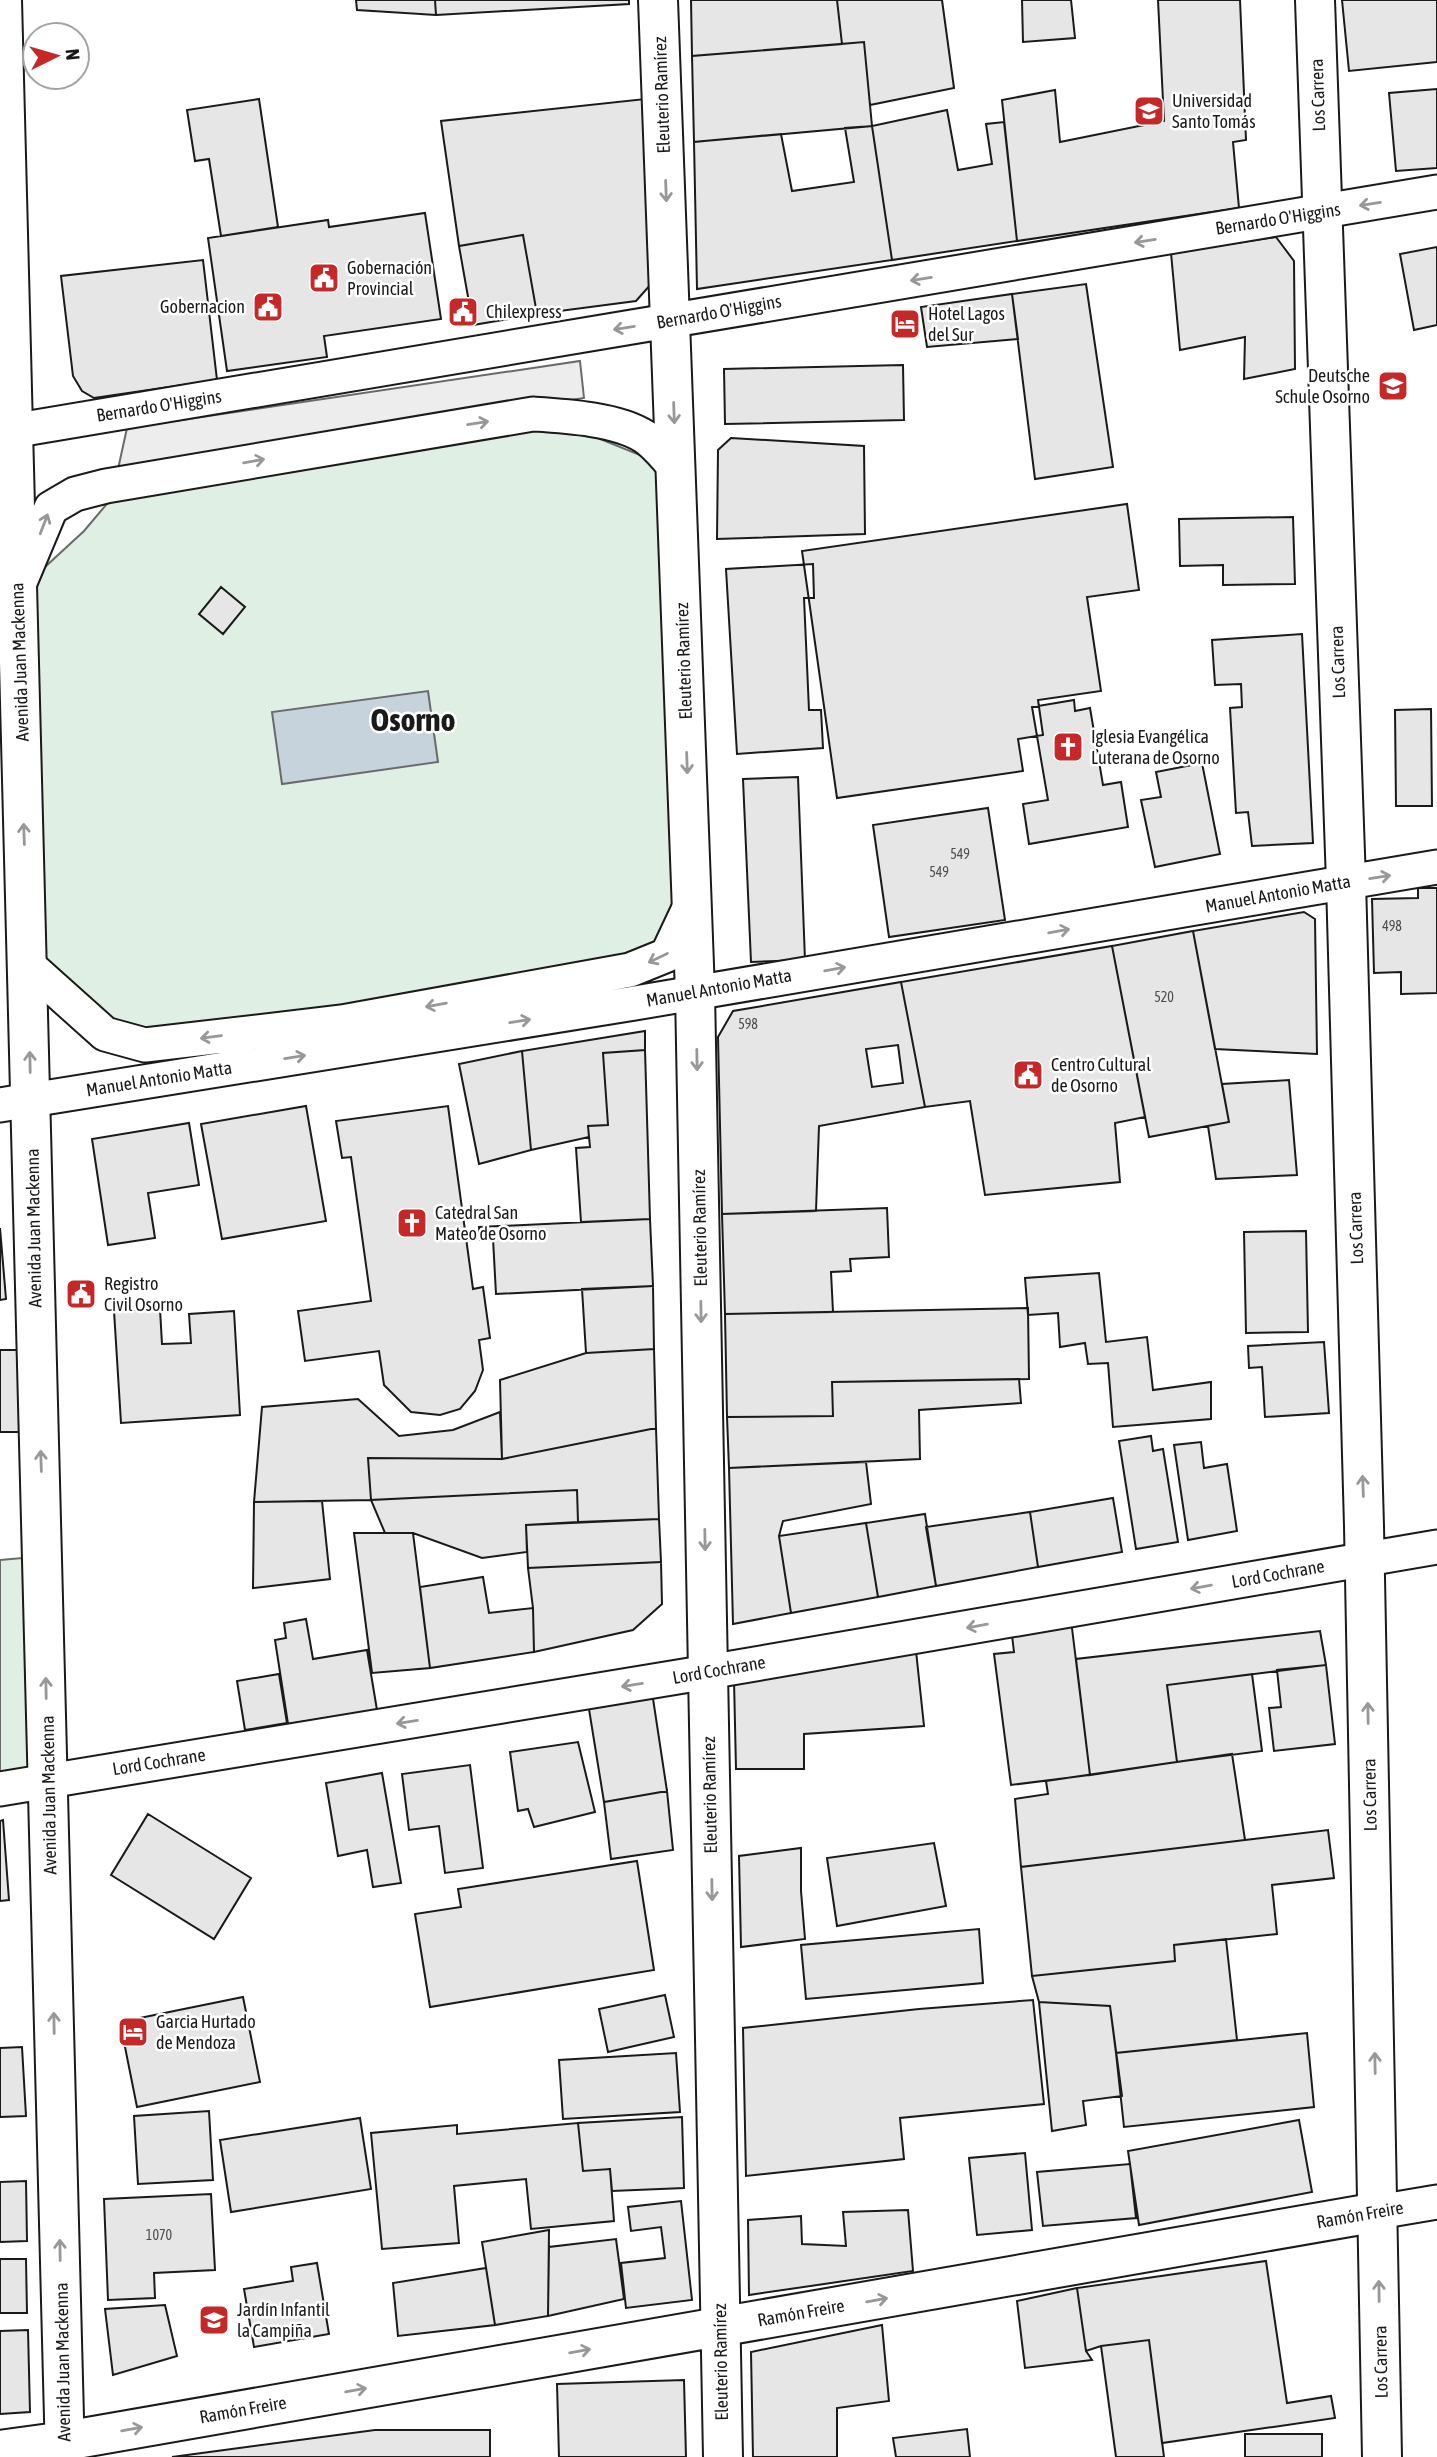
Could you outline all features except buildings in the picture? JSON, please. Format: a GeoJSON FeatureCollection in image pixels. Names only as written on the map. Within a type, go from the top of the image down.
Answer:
{"type":"FeatureCollection","features":[{"type":"Feature","properties":{"kind":"main road","name":"Avenida Juan Mackenna"},"geometry":{"type":"LineString","coordinates":[[2,0],[6,432],[18,587],[27,965],[15,1102],[49,1781],[65,2449]]}},
{"type":"Feature","properties":{"kind":"main road","name":"Eleuterio Ramírez"},"geometry":{"type":"LineString","coordinates":[[658,0],[695,992],[723,2457]]}},
{"type":"Feature","properties":{"kind":"main road","name":"Los Carrera"},"geometry":{"type":"LineString","coordinates":[[1315,0],[1346,883],[1365,1559],[1382,2457]]}},
{"type":"Feature","properties":{"kind":"main road","name":"Ramón Freire"},"geometry":{"type":"LineString","coordinates":[[0,2450],[65,2449],[720,2327],[1378,2212]]}},
{"type":"Feature","properties":{"kind":"street","name":"Bernardo O'Higgins"},"geometry":{"type":"LineString","coordinates":[[6,432],[1437,192]]}},
{"type":"Feature","properties":{"kind":"street"},"geometry":{"type":"LineString","coordinates":[[18,587],[51,508],[75,494],[106,486],[533,414],[575,416],[619,426],[645,437],[676,468]]}},
{"type":"Feature","properties":{"kind":"street","name":"Manuel Antonio Matta"},"geometry":{"type":"LineString","coordinates":[[15,1102],[695,992],[1437,867]]}},
{"type":"Feature","properties":{"kind":"street","name":"Manuel Antonio Matta"},"geometry":{"type":"LineString","coordinates":[[27,965],[104,1034],[145,1045],[342,1022],[630,970],[667,956],[692,902]]}},
{"type":"Feature","properties":{"kind":"street","name":"Lord Cochrane"},"geometry":{"type":"LineString","coordinates":[[0,1789],[708,1672],[1437,1546]]}},
{"type":"Feature","properties":{"kind":"street","name":"Ramón Freire"},"geometry":{"type":"LineString","coordinates":[[1378,2212],[1437,2202]]}},
{"type":"Feature","properties":{"kind":"green space"},"geometry":{"type":"Polygon","coordinates":[[[558,422],[645,457],[660,474],[684,910],[672,932],[634,958],[340,1007],[138,1035],[44,966],[43,842],[33,712],[32,579],[84,531],[111,499],[558,422]]]}},
{"type":"Feature","properties":{"kind":"green space"},"geometry":{"type":"Polygon","coordinates":[[[45,1556],[49,1781],[0,1789],[0,1560],[45,1556]]]}},
{"type":"Feature","properties":{"kind":"shaded area"},"geometry":{"type":"Polygon","coordinates":[[[580,361],[584,398],[118,469],[127,428],[580,361]]]}},
{"type":"Feature","properties":{"kind":"shaded area"},"geometry":{"type":"Polygon","coordinates":[[[428,691],[438,762],[282,784],[272,712],[428,691]]]}},
{"type":"Feature","properties":{"kind":"place","name":"Universidad Santo Tomás"},"geometry":{"type":"Point","coordinates":[1149,111]}},
{"type":"Feature","properties":{"kind":"place","name":"Gobernación Provincial"},"geometry":{"type":"Point","coordinates":[324,278]}},
{"type":"Feature","properties":{"kind":"place","name":"Gobernacion"},"geometry":{"type":"Point","coordinates":[268,307]}},
{"type":"Feature","properties":{"kind":"place","name":"Chilexpress"},"geometry":{"type":"Point","coordinates":[463,312]}},
{"type":"Feature","properties":{"kind":"place","name":"Hotel Lagos del Sur"},"geometry":{"type":"Point","coordinates":[905,324]}},
{"type":"Feature","properties":{"kind":"place","name":"Deutsche Schule Osorno"},"geometry":{"type":"Point","coordinates":[1393,386]}},
{"type":"Feature","properties":{"kind":"place","name":"Iglesia Evangélica Luterana de Osorno"},"geometry":{"type":"Point","coordinates":[1068,747]}},
{"type":"Feature","properties":{"kind":"place","name":"Centro Cultural de Osorno"},"geometry":{"type":"Point","coordinates":[1028,1075]}},
{"type":"Feature","properties":{"kind":"place","name":"Catedral San Mateo de Osorno"},"geometry":{"type":"Point","coordinates":[412,1223]}},
{"type":"Feature","properties":{"kind":"place","name":"Registro Civil Osorno"},"geometry":{"type":"Point","coordinates":[81,1294]}},
{"type":"Feature","properties":{"kind":"place","name":"Garcia Hurtado de Mendoza"},"geometry":{"type":"Point","coordinates":[133,2032]}},
{"type":"Feature","properties":{"kind":"place","name":"Jardín Infantil la Campiña"},"geometry":{"type":"Point","coordinates":[214,2320]}},
{"type":"Feature","properties":{"kind":"district","name":"Osorno"},"geometry":{"type":"Point","coordinates":[413,720]}}]}
